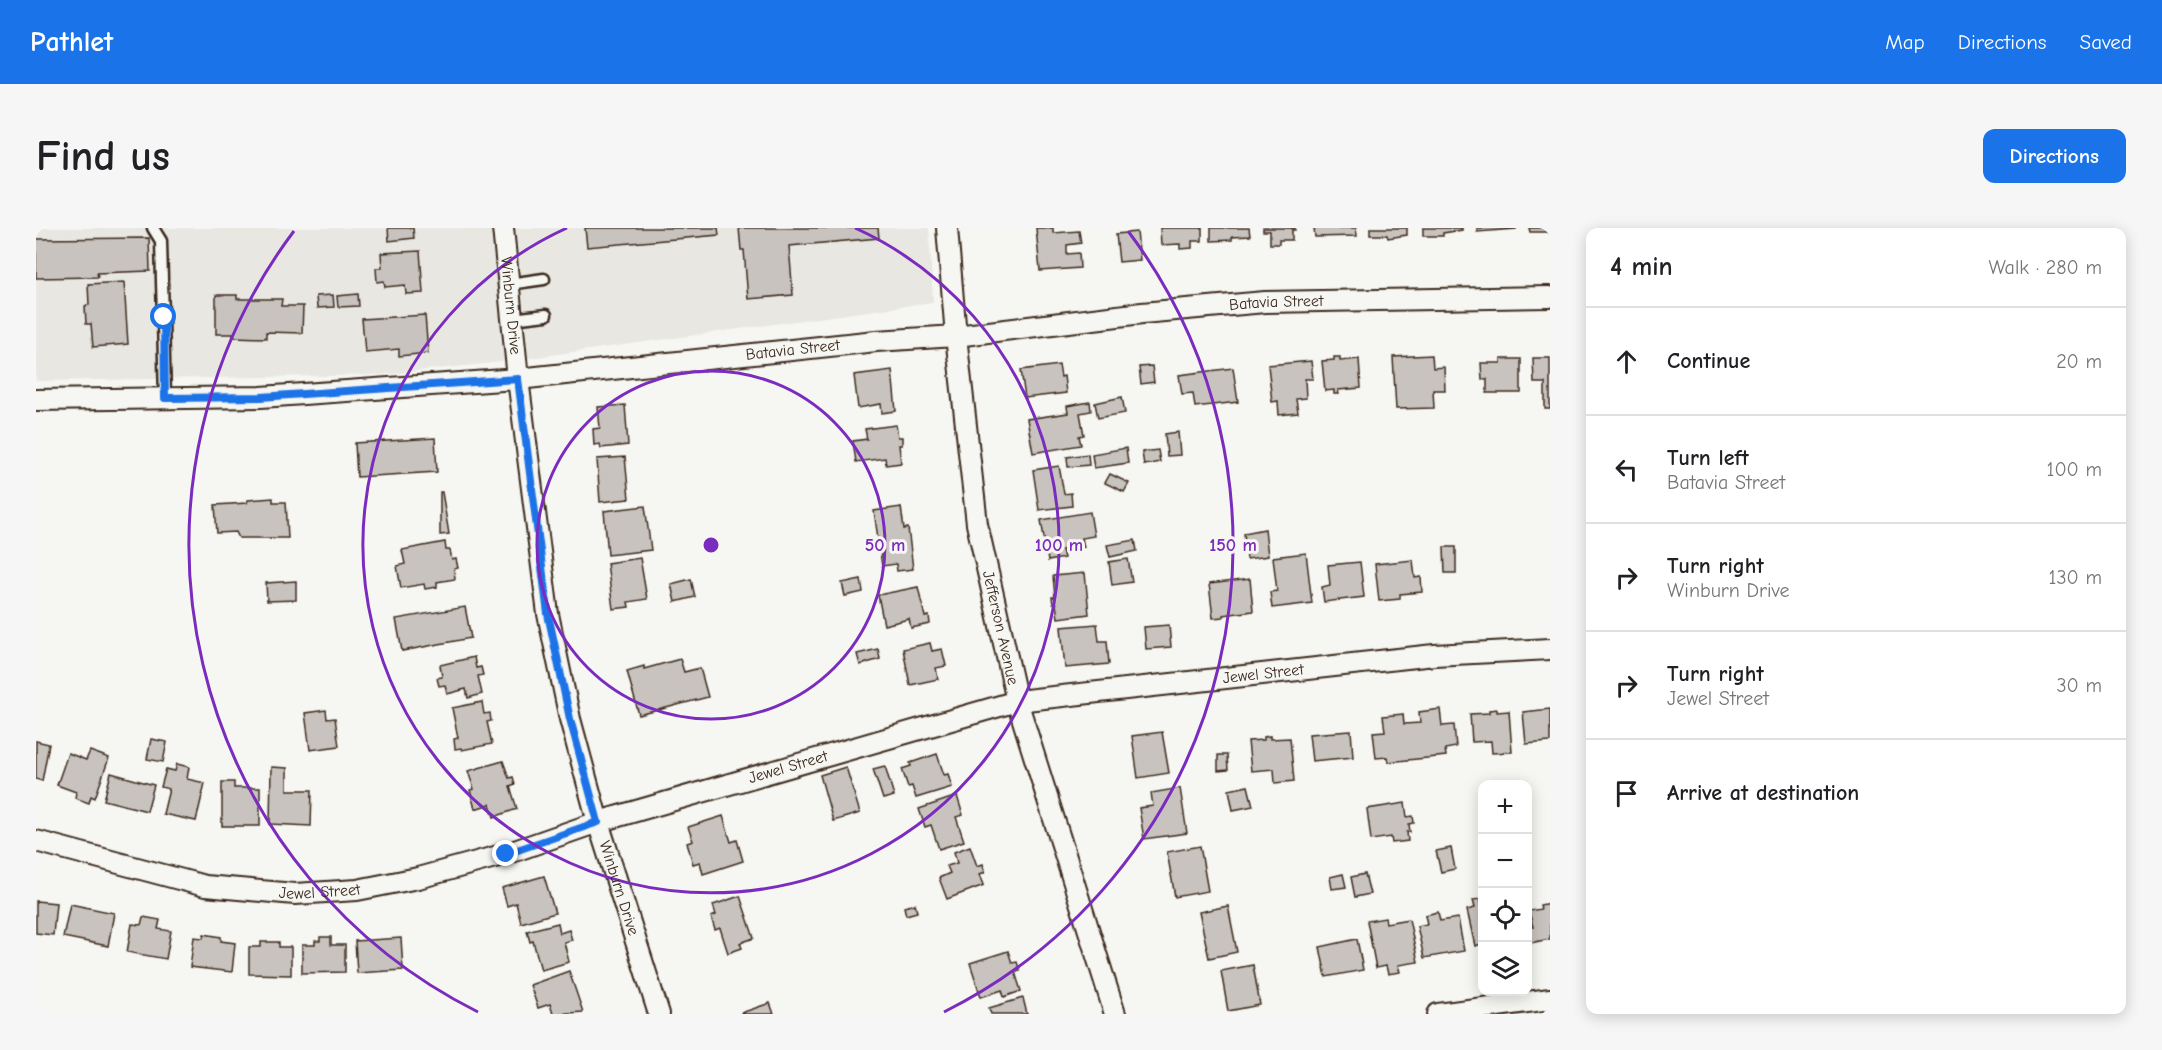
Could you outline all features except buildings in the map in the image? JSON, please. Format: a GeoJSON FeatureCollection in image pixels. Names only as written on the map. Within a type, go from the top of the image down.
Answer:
{"type":"FeatureCollection","features":[{"type":"Feature","properties":{"kind":"street","name":"Winburn Drive"},"geometry":{"type":"LineString","coordinates":[[503,228],[518,379],[548,614],[570,719],[598,822],[659,1014]]}},
{"type":"Feature","properties":{"kind":"street","name":"Jefferson Avenue"},"geometry":{"type":"LineString","coordinates":[[947,228],[956,336],[977,524],[1017,702],[1115,1014]]}},
{"type":"Feature","properties":{"kind":"street","name":"Batavia Street"},"geometry":{"type":"LineString","coordinates":[[36,400],[261,397],[518,379],[876,341],[956,336],[1142,313],[1265,302],[1550,297]]}},
{"type":"Feature","properties":{"kind":"street","name":"Jewel Street"},"geometry":{"type":"LineString","coordinates":[[36,841],[206,886],[295,894],[357,890],[418,878],[506,854],[598,822],[1017,702],[1434,655],[1550,649]]}},
{"type":"Feature","properties":{"kind":"street"},"geometry":{"type":"LineString","coordinates":[[1438,1014],[1550,999]]}},
{"type":"Feature","properties":{"kind":"lane"},"geometry":{"type":"LineString","coordinates":[[153,228],[161,241],[165,398]]}},
{"type":"Feature","properties":{"kind":"lane"},"geometry":{"type":"LineString","coordinates":[[508,284],[544,279]]}},
{"type":"Feature","properties":{"kind":"lane"},"geometry":{"type":"LineString","coordinates":[[512,319],[546,315]]}},
{"type":"Feature","properties":{"kind":"shaded area"},"geometry":{"type":"Polygon","coordinates":[[[36,228],[929,228],[933,302],[493,363],[380,375],[36,381],[36,228]]]}},
{"type":"Feature","properties":{"kind":"route"},"geometry":{"type":"LineString","coordinates":[[164,317],[165,398],[261,397],[518,379],[548,614],[570,719],[598,822],[506,854]]}}]}
